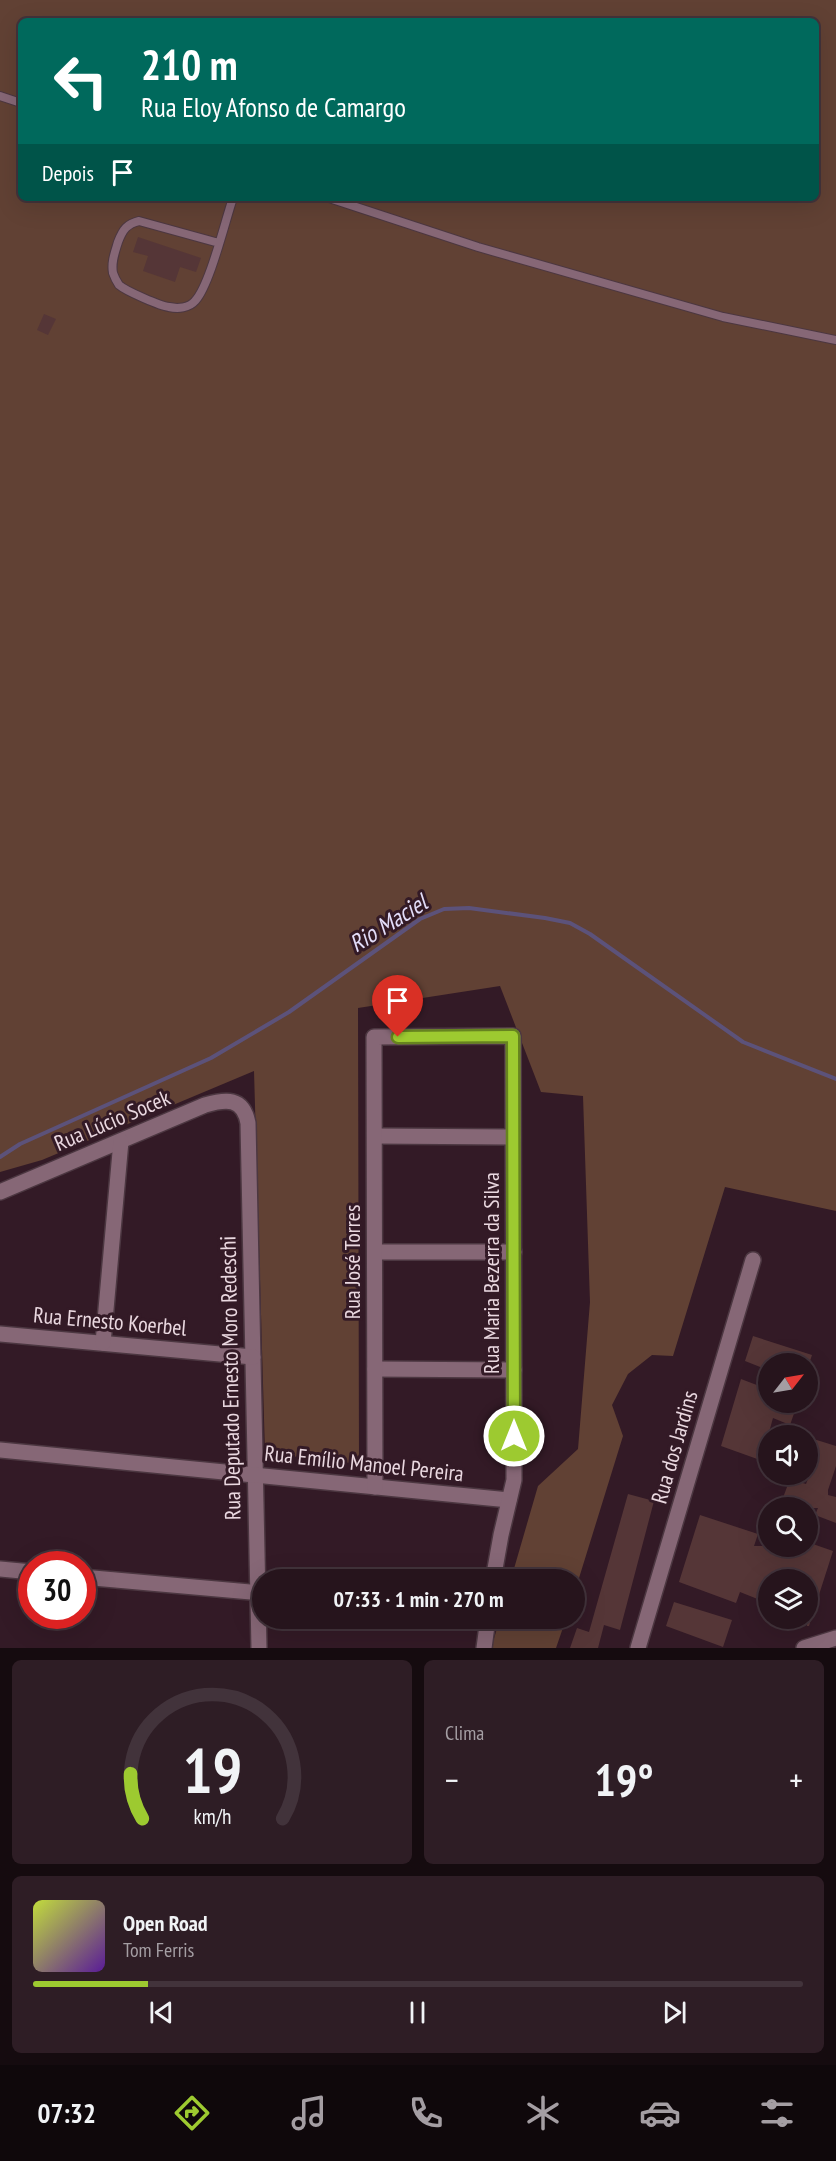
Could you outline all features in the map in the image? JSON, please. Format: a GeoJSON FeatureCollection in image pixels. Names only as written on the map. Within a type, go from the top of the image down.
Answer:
{"type":"FeatureCollection","features":[{"type":"Feature","properties":{"kind":"street","name":"Rua Maria Bezerra da Silva"},"geometry":{"type":"LineString","coordinates":[[374,1037],[513,1036],[514,1480],[496,1569]]}},
{"type":"Feature","properties":{"kind":"street","name":"Rua José Torres"},"geometry":{"type":"LineString","coordinates":[[374,1037],[375,1487]]}},
{"type":"Feature","properties":{"kind":"street","name":"Rua Lúcio Socek"},"geometry":{"type":"LineString","coordinates":[[0,1192],[217,1101],[236,1103],[242,1108]]}},
{"type":"Feature","properties":{"kind":"street","name":"Rua Deputado Ernesto Moro Redeschi"},"geometry":{"type":"LineString","coordinates":[[242,1108],[248,1124],[259,1569]]}},
{"type":"Feature","properties":{"kind":"street"},"geometry":{"type":"LineString","coordinates":[[375,1136],[513,1137]]}},
{"type":"Feature","properties":{"kind":"street"},"geometry":{"type":"LineString","coordinates":[[103,1343],[121,1141]]}},
{"type":"Feature","properties":{"kind":"street"},"geometry":{"type":"LineString","coordinates":[[375,1252],[513,1252]]}},
{"type":"Feature","properties":{"kind":"street","name":"Rua dos Jardins"},"geometry":{"type":"LineString","coordinates":[[638,1648],[753,1260]]}},
{"type":"Feature","properties":{"kind":"street","name":"Rua Ernesto Koerbel"},"geometry":{"type":"LineString","coordinates":[[0,1334],[252,1357]]}},
{"type":"Feature","properties":{"kind":"street"},"geometry":{"type":"LineString","coordinates":[[375,1369],[514,1370]]}},
{"type":"Feature","properties":{"kind":"street","name":"Rua Emílio Manoel Pereira"},"geometry":{"type":"LineString","coordinates":[[0,1450],[509,1500]]}},
{"type":"Feature","properties":{"kind":"street"},"geometry":{"type":"LineString","coordinates":[[0,1569],[18,1571]]}},
{"type":"Feature","properties":{"kind":"street"},"geometry":{"type":"LineString","coordinates":[[96,1578],[252,1592]]}},
{"type":"Feature","properties":{"kind":"street","name":"Rua Deputado Ernesto Moro Redeschi"},"geometry":{"type":"LineString","coordinates":[[259,1629],[259,1648]]}},
{"type":"Feature","properties":{"kind":"street"},"geometry":{"type":"LineString","coordinates":[[484,1648],[487,1629]]}},
{"type":"Feature","properties":{"kind":"street"},"geometry":{"type":"LineString","coordinates":[[804,1648],[836,1638]]}},
{"type":"Feature","properties":{"kind":"lane"},"geometry":{"type":"LineString","coordinates":[[0,96],[18,102]]}},
{"type":"Feature","properties":{"kind":"lane"},"geometry":{"type":"LineString","coordinates":[[219,243],[140,221],[132,223],[122,232],[112,259],[113,274],[120,286],[167,307],[188,306],[196,301],[208,277],[219,243],[231,201]]}},
{"type":"Feature","properties":{"kind":"lane"},"geometry":{"type":"LineString","coordinates":[[338,201],[478,247],[723,317],[836,340]]}},
{"type":"Feature","properties":{"kind":"shaded area"},"geometry":{"type":"Polygon","coordinates":[[[0,0],[836,0],[836,1211],[725,1187],[673,1356],[652,1355],[628,1374],[612,1405],[623,1436],[582,1569],[514,1569],[538,1486],[578,1449],[590,1302],[583,1096],[541,1092],[500,986],[358,1008],[359,1464],[265,1453],[254,1071],[42,1160],[0,1172],[0,0]]]}},
{"type":"Feature","properties":{"kind":"shaded area"},"geometry":{"type":"Polygon","coordinates":[[[497,1629],[563,1629],[556,1648],[491,1648],[497,1629]]]}},
{"type":"Feature","properties":{"kind":"building"},"geometry":{"type":"Polygon","coordinates":[[[138,237],[201,258],[196,272],[180,267],[175,282],[143,271],[148,256],[133,252],[138,237]]]}},
{"type":"Feature","properties":{"kind":"building"},"geometry":{"type":"Polygon","coordinates":[[[44,314],[56,319],[48,335],[37,330],[44,314]]]}},
{"type":"Feature","properties":{"kind":"building"},"geometry":{"type":"Polygon","coordinates":[[[753,1336],[806,1353],[758,1353],[758,1366],[745,1361],[753,1336]]]}},
{"type":"Feature","properties":{"kind":"building"},"geometry":{"type":"Polygon","coordinates":[[[741,1379],[758,1385],[758,1413],[794,1413],[790,1425],[773,1418],[771,1425],[758,1425],[758,1459],[721,1446],[741,1379]]]}},
{"type":"Feature","properties":{"kind":"building"},"geometry":{"type":"Polygon","coordinates":[[[818,1440],[836,1446],[836,1466],[828,1495],[836,1497],[836,1523],[818,1516],[818,1497],[783,1497],[788,1485],[818,1485],[818,1440]]]}},
{"type":"Feature","properties":{"kind":"building"},"geometry":{"type":"Polygon","coordinates":[[[628,1494],[654,1501],[620,1630],[604,1625],[598,1648],[570,1648],[577,1629],[589,1632],[628,1494]]]}},
{"type":"Feature","properties":{"kind":"building"},"geometry":{"type":"Polygon","coordinates":[[[700,1515],[758,1534],[754,1546],[758,1546],[758,1557],[818,1557],[818,1546],[833,1551],[818,1598],[818,1569],[758,1569],[758,1599],[740,1592],[736,1603],[679,1582],[700,1515]]]}},
{"type":"Feature","properties":{"kind":"building"},"geometry":{"type":"Polygon","coordinates":[[[674,1602],[732,1620],[723,1647],[666,1626],[674,1602]]]}},
{"type":"Feature","properties":{"kind":"waterway","name":"Rio Maciel"},"geometry":{"type":"LineString","coordinates":[[0,1157],[20,1144],[211,1058],[289,1012],[420,919],[444,909],[469,908],[570,923],[590,934],[743,1042],[836,1079]]}},
{"type":"Feature","properties":{"kind":"route"},"geometry":{"type":"LineString","coordinates":[[398,1037],[513,1036],[514,1436]]}}]}
